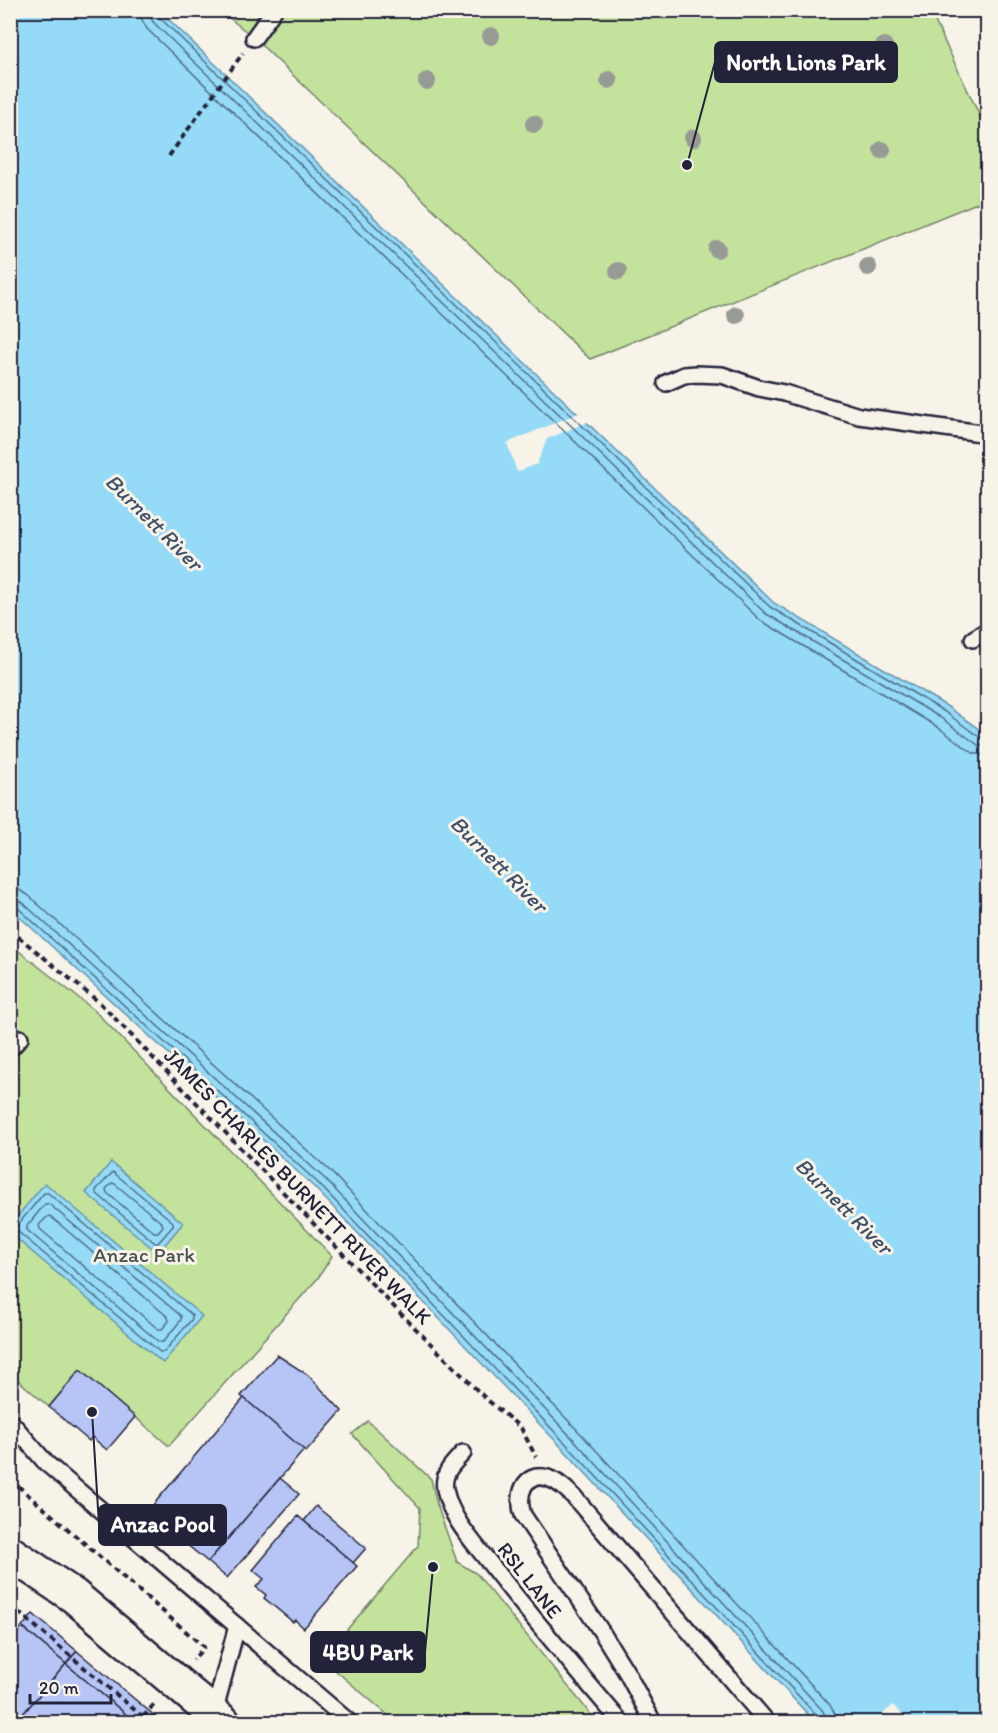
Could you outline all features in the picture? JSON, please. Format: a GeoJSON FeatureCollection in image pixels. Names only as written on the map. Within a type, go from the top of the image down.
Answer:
{"type":"FeatureCollection","features":[{"type":"Feature","properties":{"kind":"main road"},"geometry":{"type":"LineString","coordinates":[[10,1530],[74,1596],[224,1722]]}},
{"type":"Feature","properties":{"kind":"main road"},"geometry":{"type":"LineString","coordinates":[[10,1553],[74,1596]]}},
{"type":"Feature","properties":{"kind":"lane"},"geometry":{"type":"LineString","coordinates":[[254,38],[274,10]]}},
{"type":"Feature","properties":{"kind":"lane"},"geometry":{"type":"LineString","coordinates":[[666,383],[684,375],[722,375],[759,388],[784,393],[859,416],[987,434]]}},
{"type":"Feature","properties":{"kind":"lane"},"geometry":{"type":"LineString","coordinates":[[973,639],[987,630]]}},
{"type":"Feature","properties":{"kind":"lane"},"geometry":{"type":"LineString","coordinates":[[10,1421],[46,1463],[349,1722]]}},
{"type":"Feature","properties":{"kind":"lane","name":"RSL LANE"},"geometry":{"type":"LineString","coordinates":[[463,1453],[447,1472],[444,1484],[449,1503],[461,1524],[534,1620],[621,1722]]}},
{"type":"Feature","properties":{"kind":"lane"},"geometry":{"type":"LineString","coordinates":[[653,1722],[601,1631],[523,1515],[520,1497],[526,1482],[532,1478],[547,1478],[555,1481],[575,1498],[767,1722]]}},
{"type":"Feature","properties":{"kind":"lane"},"geometry":{"type":"LineString","coordinates":[[224,1722],[219,1711],[218,1698],[237,1626]]}},
{"type":"Feature","properties":{"kind":"path"},"geometry":{"type":"LineString","coordinates":[[170,156],[254,38]]}},
{"type":"Feature","properties":{"kind":"path","name":"JAMES CHARLES BURNETT RIVER WALK"},"geometry":{"type":"LineString","coordinates":[[10,930],[100,1003],[402,1316],[485,1398],[521,1428],[547,1478]]}},
{"type":"Feature","properties":{"kind":"path"},"geometry":{"type":"LineString","coordinates":[[10,1479],[204,1647],[190,1662]]}},
{"type":"Feature","properties":{"kind":"path"},"geometry":{"type":"LineString","coordinates":[[10,1605],[148,1722]]}},
{"type":"Feature","properties":{"kind":"path"},"geometry":{"type":"LineString","coordinates":[[142,1717],[160,1697]]}},
{"type":"Feature","properties":{"kind":"green space"},"geometry":{"type":"Polygon","coordinates":[[[221,11],[930,11],[987,131],[987,199],[590,359],[254,38],[221,11]]]}},
{"type":"Feature","properties":{"kind":"green space","name":"Anzac Park"},"geometry":{"type":"Polygon","coordinates":[[[10,944],[94,1010],[332,1256],[318,1278],[169,1446],[80,1370],[49,1407],[11,1374],[10,944]]]}},
{"type":"Feature","properties":{"kind":"green space"},"geometry":{"type":"Polygon","coordinates":[[[368,1421],[431,1479],[437,1505],[457,1562],[477,1574],[597,1722],[396,1722],[322,1659],[418,1546],[420,1508],[352,1434],[368,1421]]]}},
{"type":"Feature","properties":{"kind":"water","name":"Burnett River"},"geometry":{"type":"Polygon","coordinates":[[[10,11],[160,11],[774,603],[948,707],[987,735],[987,1722],[815,1722],[566,1452],[314,1187],[11,909],[10,11]]]}},
{"type":"Feature","properties":{"kind":"water"},"geometry":{"type":"Polygon","coordinates":[[[111,1162],[183,1223],[158,1253],[86,1193],[111,1162]]]}},
{"type":"Feature","properties":{"kind":"water"},"geometry":{"type":"Polygon","coordinates":[[[45,1183],[202,1316],[163,1363],[11,1234],[11,1224],[45,1183]]]}},
{"type":"Feature","properties":{"kind":"pier"},"geometry":{"type":"Polygon","coordinates":[[[581,412],[590,421],[547,439],[537,464],[517,472],[507,443],[581,412]]]}},
{"type":"Feature","properties":{"kind":"pier"},"geometry":{"type":"Polygon","coordinates":[[[893,1705],[909,1722],[891,1722],[883,1714],[893,1705]]]}},
{"type":"Feature","properties":{"kind":"building"},"geometry":{"type":"Polygon","coordinates":[[[277,1355],[308,1375],[342,1411],[306,1452],[241,1396],[277,1355]]]}},
{"type":"Feature","properties":{"kind":"building"},"geometry":{"type":"Polygon","coordinates":[[[80,1370],[135,1417],[107,1450],[92,1437],[89,1441],[49,1407],[80,1370]]]}},
{"type":"Feature","properties":{"kind":"building"},"geometry":{"type":"Polygon","coordinates":[[[244,1398],[304,1450],[208,1562],[147,1512],[244,1398]]]}},
{"type":"Feature","properties":{"kind":"building"},"geometry":{"type":"Polygon","coordinates":[[[280,1478],[299,1494],[227,1578],[208,1562],[280,1478]]]}},
{"type":"Feature","properties":{"kind":"building"},"geometry":{"type":"Polygon","coordinates":[[[316,1506],[366,1548],[353,1563],[304,1521],[316,1506]]]}},
{"type":"Feature","properties":{"kind":"building"},"geometry":{"type":"Polygon","coordinates":[[[298,1516],[357,1566],[304,1628],[264,1598],[266,1595],[256,1587],[264,1579],[253,1570],[298,1516]]]}},
{"type":"Feature","properties":{"kind":"building"},"geometry":{"type":"Polygon","coordinates":[[[33,1614],[77,1651],[66,1664],[22,1627],[33,1614]]]}},
{"type":"Feature","properties":{"kind":"building"},"geometry":{"type":"Polygon","coordinates":[[[22,1627],[66,1664],[16,1722],[10,1722],[10,1641],[22,1627]]]}},
{"type":"Feature","properties":{"kind":"building"},"geometry":{"type":"Polygon","coordinates":[[[77,1651],[162,1722],[135,1722],[66,1664],[77,1651]]]}},
{"type":"Feature","properties":{"kind":"building"},"geometry":{"type":"Polygon","coordinates":[[[66,1664],[135,1722],[16,1722],[66,1664]]]}},
{"type":"Feature","properties":{"kind":"place","name":"North Lions Park"},"geometry":{"type":"Point","coordinates":[687,165]}},
{"type":"Feature","properties":{"kind":"place","name":"Anzac Pool"},"geometry":{"type":"Point","coordinates":[92,1412]}},
{"type":"Feature","properties":{"kind":"place","name":"4BU Park"},"geometry":{"type":"Point","coordinates":[433,1567]}}]}
